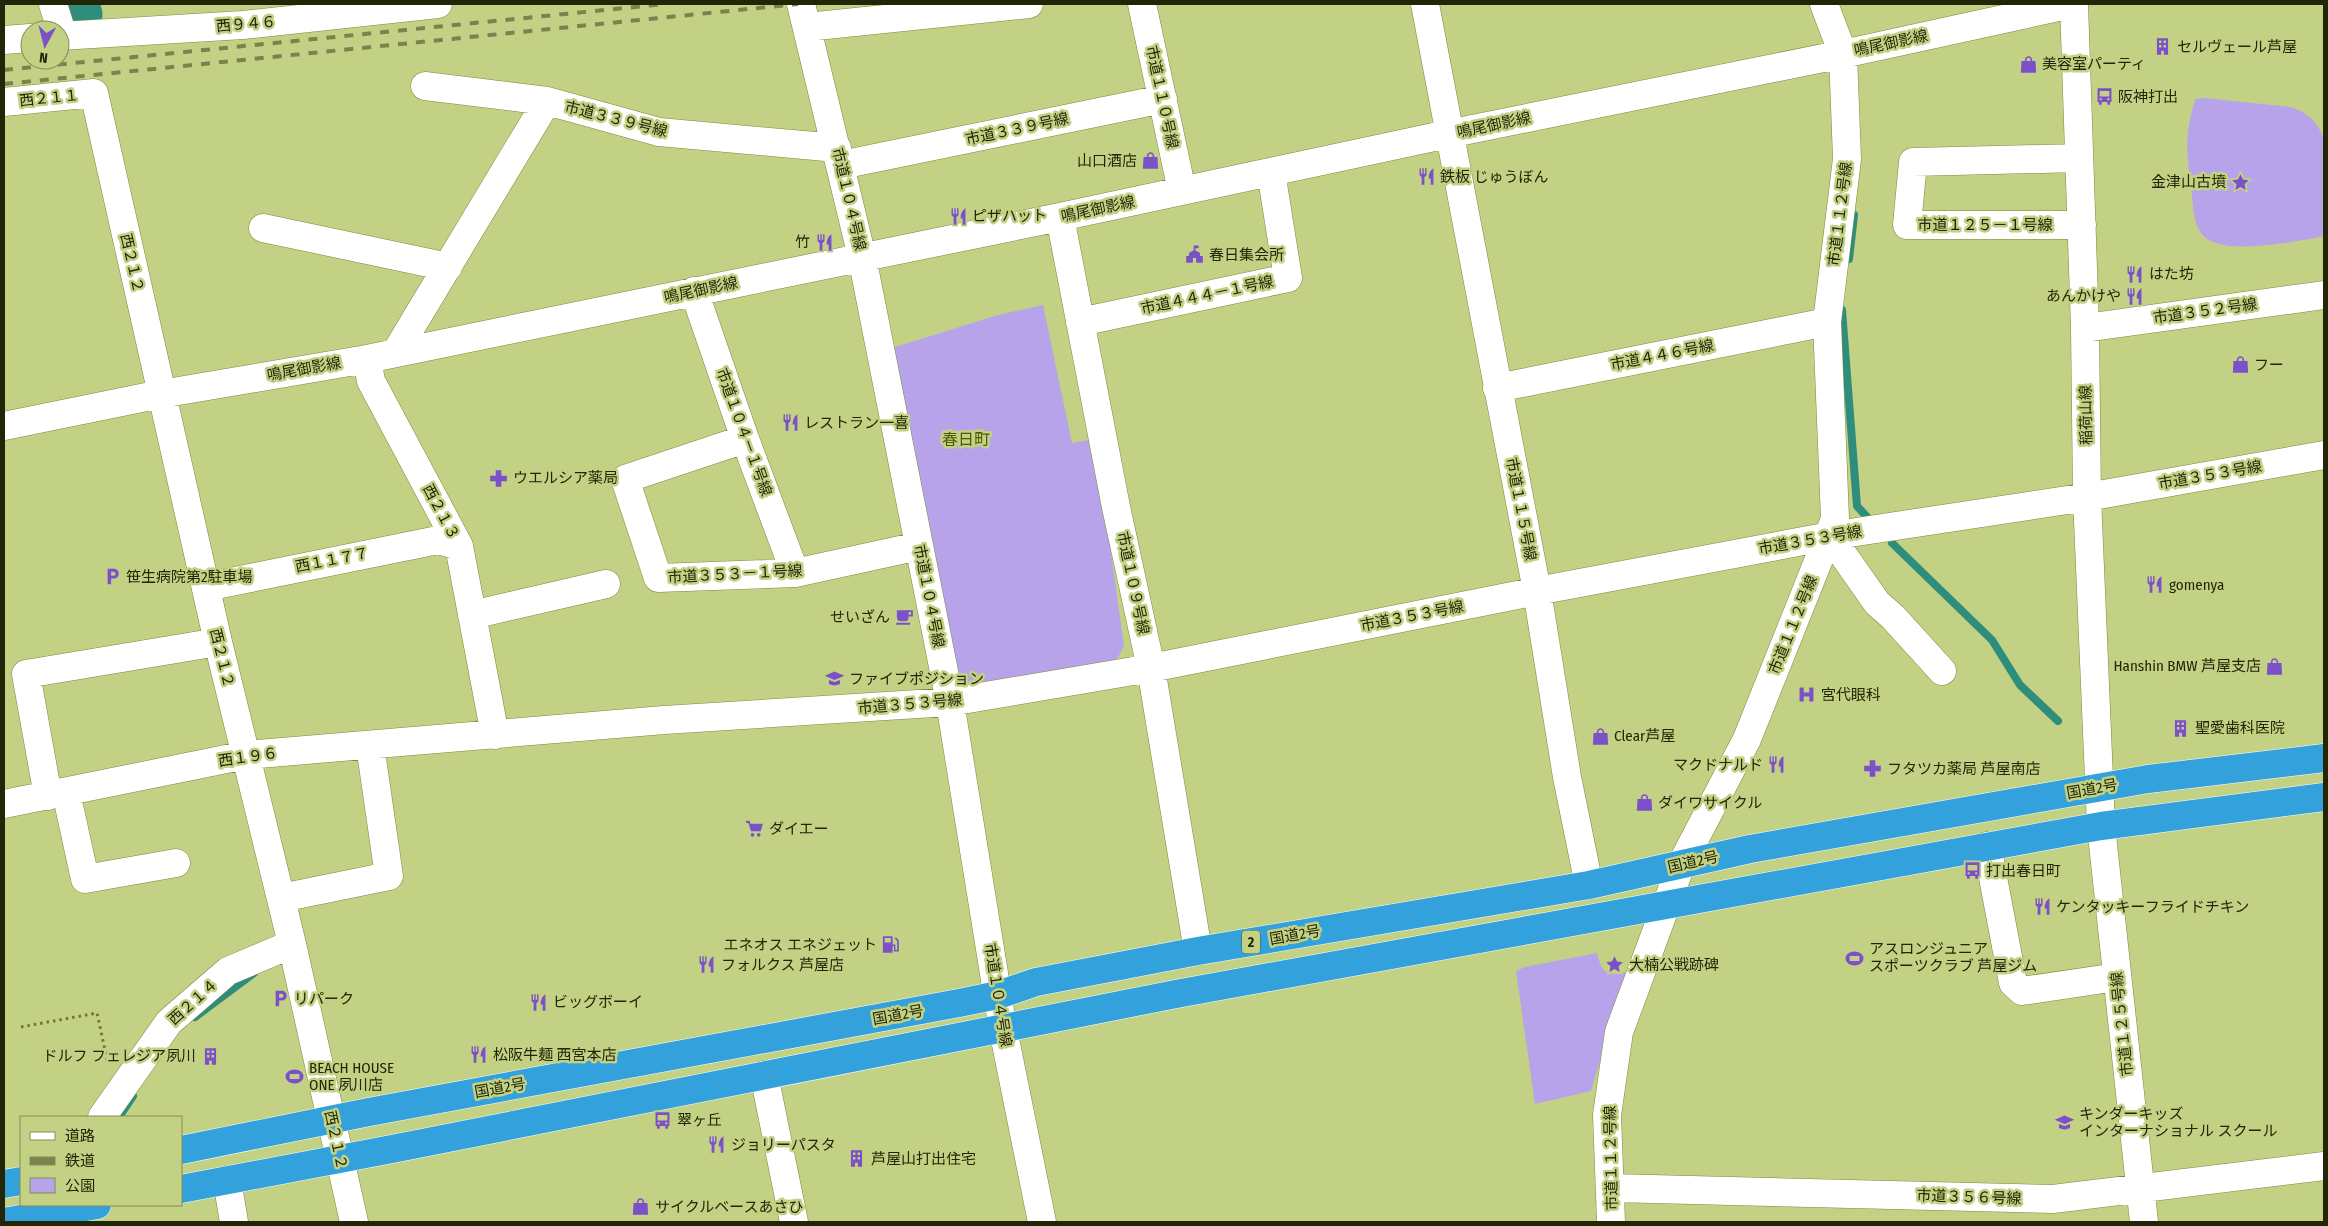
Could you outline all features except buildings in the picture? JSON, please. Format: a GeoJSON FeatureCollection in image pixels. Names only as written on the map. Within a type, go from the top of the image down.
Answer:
{"type":"FeatureCollection","features":[{"type":"Feature","properties":{"kind":"highway","name":"国道2号"},"geometry":{"type":"LineString","coordinates":[[182,1150],[331,1120],[998,995],[1036,982],[1198,951],[1589,885],[1750,849],[2099,787],[2324,758]]}},
{"type":"Feature","properties":{"kind":"highway"},"geometry":{"type":"LineString","coordinates":[[182,1189],[1176,994],[1987,846],[2101,826],[2324,798]]}},
{"type":"Feature","properties":{"kind":"highway"},"geometry":{"type":"LineString","coordinates":[[4,1184],[20,1181]]}},
{"type":"Feature","properties":{"kind":"highway"},"geometry":{"type":"LineString","coordinates":[[4,1222],[45,1218],[93,1206]]}},
{"type":"Feature","properties":{"kind":"street"},"geometry":{"type":"LineString","coordinates":[[53,4],[57,20]]}},
{"type":"Feature","properties":{"kind":"street","name":"西９４６"},"geometry":{"type":"LineString","coordinates":[[70,35],[243,25],[434,4]]}},
{"type":"Feature","properties":{"kind":"street"},"geometry":{"type":"LineString","coordinates":[[804,16],[1029,4]]}},
{"type":"Feature","properties":{"kind":"street","name":"市道１１０号線"},"geometry":{"type":"LineString","coordinates":[[1142,4],[1182,191]]}},
{"type":"Feature","properties":{"kind":"street","name":"市道１１５号線"},"geometry":{"type":"LineString","coordinates":[[1425,4],[1448,134],[1537,591],[1567,777],[1589,885]]}},
{"type":"Feature","properties":{"kind":"street","name":"市道１１２号線"},"geometry":{"type":"LineString","coordinates":[[1611,1222],[1612,1188],[1607,1115],[1619,1032],[1681,865],[1747,740],[1830,536],[1835,519],[1827,322],[1847,159],[1843,54],[1824,4]]}},
{"type":"Feature","properties":{"kind":"street","name":"鳴尾御影線"},"geometry":{"type":"LineString","coordinates":[[4,426],[161,394],[367,358],[1060,217],[1448,134],[1843,54],[2073,4]]}},
{"type":"Feature","properties":{"kind":"street","name":"稲荷山線"},"geometry":{"type":"LineString","coordinates":[[2073,4],[2085,328],[2087,497],[2101,826]]}},
{"type":"Feature","properties":{"kind":"street","name":"市道１０４号線"},"geometry":{"type":"LineString","coordinates":[[804,16],[862,257],[950,702],[1003,1029],[1042,1222]]}},
{"type":"Feature","properties":{"kind":"street"},"geometry":{"type":"LineString","coordinates":[[4,40],[20,39]]}},
{"type":"Feature","properties":{"kind":"street","name":"市道３３９号線"},"geometry":{"type":"LineString","coordinates":[[425,86],[546,100],[659,132],[839,156],[1163,99]]}},
{"type":"Feature","properties":{"kind":"street","name":"西２１１"},"geometry":{"type":"LineString","coordinates":[[4,102],[94,93]]}},
{"type":"Feature","properties":{"kind":"street","name":"西２１２"},"geometry":{"type":"LineString","coordinates":[[94,93],[218,642],[292,944],[354,1222]]}},
{"type":"Feature","properties":{"kind":"street"},"geometry":{"type":"LineString","coordinates":[[396,352],[546,100]]}},
{"type":"Feature","properties":{"kind":"street","name":"市道１２５－１号線"},"geometry":{"type":"LineString","coordinates":[[2079,158],[1913,162],[1907,225],[2082,226]]}},
{"type":"Feature","properties":{"kind":"street","name":"市道４４４－１号線"},"geometry":{"type":"LineString","coordinates":[[1080,322],[1288,278],[1271,172]]}},
{"type":"Feature","properties":{"kind":"street","name":"市道１０９号線"},"geometry":{"type":"LineString","coordinates":[[1060,217],[1116,508],[1151,668],[1198,951]]}},
{"type":"Feature","properties":{"kind":"street"},"geometry":{"type":"LineString","coordinates":[[263,228],[448,267]]}},
{"type":"Feature","properties":{"kind":"street","name":"市道１０４－１号線"},"geometry":{"type":"LineString","coordinates":[[694,291],[745,439],[795,573]]}},
{"type":"Feature","properties":{"kind":"street","name":"市道３５２号線"},"geometry":{"type":"LineString","coordinates":[[2085,328],[2324,294]]}},
{"type":"Feature","properties":{"kind":"street","name":"市道４４６号線"},"geometry":{"type":"LineString","coordinates":[[1497,388],[1827,322]]}},
{"type":"Feature","properties":{"kind":"street","name":"西２１３"},"geometry":{"type":"LineString","coordinates":[[367,358],[371,381],[459,546],[495,735]]}},
{"type":"Feature","properties":{"kind":"street","name":"市道３５３－１号線"},"geometry":{"type":"LineString","coordinates":[[745,439],[625,479],[658,578],[795,573],[919,546]]}},
{"type":"Feature","properties":{"kind":"street","name":"市道３５３号線"},"geometry":{"type":"LineString","coordinates":[[495,735],[664,720],[950,702],[1151,668],[1537,591],[1830,536],[2087,497],[2324,455]]}},
{"type":"Feature","properties":{"kind":"street"},"geometry":{"type":"LineString","coordinates":[[1830,536],[1877,603],[1893,617],[1942,671]]}},
{"type":"Feature","properties":{"kind":"street","name":"西１１７７"},"geometry":{"type":"LineString","coordinates":[[206,587],[438,540],[459,546]]}},
{"type":"Feature","properties":{"kind":"street"},"geometry":{"type":"LineString","coordinates":[[472,615],[606,584]]}},
{"type":"Feature","properties":{"kind":"street"},"geometry":{"type":"LineString","coordinates":[[176,863],[84,879],[57,794],[26,674],[218,642]]}},
{"type":"Feature","properties":{"kind":"street","name":"西１９６"},"geometry":{"type":"LineString","coordinates":[[4,804],[246,755],[495,735]]}},
{"type":"Feature","properties":{"kind":"street"},"geometry":{"type":"LineString","coordinates":[[281,898],[389,876],[370,745]]}},
{"type":"Feature","properties":{"kind":"street","name":"市道１２５号線"},"geometry":{"type":"LineString","coordinates":[[2101,826],[2144,1222]]}},
{"type":"Feature","properties":{"kind":"street"},"geometry":{"type":"LineString","coordinates":[[1987,846],[2013,983],[2022,991],[2117,977]]}},
{"type":"Feature","properties":{"kind":"street","name":"西２１４"},"geometry":{"type":"LineString","coordinates":[[109,1108],[169,1022],[228,971],[292,944]]}},
{"type":"Feature","properties":{"kind":"street"},"geometry":{"type":"LineString","coordinates":[[764,1076],[794,1222]]}},
{"type":"Feature","properties":{"kind":"street","name":"市道３５６号線"},"geometry":{"type":"LineString","coordinates":[[1612,1188],[2053,1199],[2140,1190],[2324,1166]]}},
{"type":"Feature","properties":{"kind":"street"},"geometry":{"type":"LineString","coordinates":[[227,1180],[234,1222]]}},
{"type":"Feature","properties":{"kind":"path"},"geometry":{"type":"LineString","coordinates":[[21,1027],[97,1013],[109,1108]]}},
{"type":"Feature","properties":{"kind":"green space"},"geometry":{"type":"Polygon","coordinates":[[[2205,98],[2290,107],[2306,114],[2314,122],[2321,131],[2324,144],[2326,169],[2324,236],[2279,244],[2241,246],[2225,245],[2211,241],[2202,234],[2196,223],[2194,211],[2187,142],[2189,122],[2195,99],[2205,98]]]}},
{"type":"Feature","properties":{"kind":"green space"},"geometry":{"type":"Polygon","coordinates":[[[1043,305],[1072,443],[1095,439],[1124,646],[1116,661],[978,688],[960,681],[892,348],[998,315],[1043,305]]]}},
{"type":"Feature","properties":{"kind":"green space"},"geometry":{"type":"Polygon","coordinates":[[[1597,953],[1606,972],[1619,974],[1626,972],[1591,1091],[1535,1104],[1516,971],[1525,967],[1597,953]]]}},
{"type":"Feature","properties":{"kind":"waterway"},"geometry":{"type":"LineString","coordinates":[[77,4],[80,15]]}},
{"type":"Feature","properties":{"kind":"waterway"},"geometry":{"type":"LineString","coordinates":[[1849,259],[1854,215]]}},
{"type":"Feature","properties":{"kind":"waterway"},"geometry":{"type":"LineString","coordinates":[[1842,310],[1857,506],[1868,518]]}},
{"type":"Feature","properties":{"kind":"waterway"},"geometry":{"type":"LineString","coordinates":[[1892,543],[1992,640],[2020,685],[2058,721]]}},
{"type":"Feature","properties":{"kind":"waterway"},"geometry":{"type":"LineString","coordinates":[[195,1017],[254,973]]}},
{"type":"Feature","properties":{"kind":"waterway"},"geometry":{"type":"LineString","coordinates":[[120,1116],[133,1096]]}},
{"type":"Feature","properties":{"kind":"railway"},"geometry":{"type":"LineString","coordinates":[[4,70],[665,4]]}},
{"type":"Feature","properties":{"kind":"railway"},"geometry":{"type":"LineString","coordinates":[[4,84],[798,4]]}},
{"type":"Feature","properties":{"kind":"place","name":"セルヴェール芦屋"},"geometry":{"type":"Point","coordinates":[2163,47]}},
{"type":"Feature","properties":{"kind":"place","name":"美容室パーティ"},"geometry":{"type":"Point","coordinates":[2028,64]}},
{"type":"Feature","properties":{"kind":"place","name":"阪神打出"},"geometry":{"type":"Point","coordinates":[2104,97]}},
{"type":"Feature","properties":{"kind":"place","name":"山口酒店"},"geometry":{"type":"Point","coordinates":[1151,161]}},
{"type":"Feature","properties":{"kind":"place","name":"鉄板 じゅうぼん"},"geometry":{"type":"Point","coordinates":[1426,177]}},
{"type":"Feature","properties":{"kind":"place","name":"金津山古墳"},"geometry":{"type":"Point","coordinates":[2240,182]}},
{"type":"Feature","properties":{"kind":"place","name":"ピザハット"},"geometry":{"type":"Point","coordinates":[958,216]}},
{"type":"Feature","properties":{"kind":"place","name":"竹"},"geometry":{"type":"Point","coordinates":[824,242]}},
{"type":"Feature","properties":{"kind":"place","name":"春日集会所"},"geometry":{"type":"Point","coordinates":[1195,255]}},
{"type":"Feature","properties":{"kind":"place","name":"はた坊"},"geometry":{"type":"Point","coordinates":[2135,274]}},
{"type":"Feature","properties":{"kind":"place","name":"あんかけや"},"geometry":{"type":"Point","coordinates":[2135,296]}},
{"type":"Feature","properties":{"kind":"place","name":"フー"},"geometry":{"type":"Point","coordinates":[2240,365]}},
{"type":"Feature","properties":{"kind":"place","name":"レストラン一喜"},"geometry":{"type":"Point","coordinates":[790,423]}},
{"type":"Feature","properties":{"kind":"place","name":"ウエルシア薬局"},"geometry":{"type":"Point","coordinates":[499,478]}},
{"type":"Feature","properties":{"kind":"place","name":"笹生病院第2駐車場"},"geometry":{"type":"Point","coordinates":[112,577]}},
{"type":"Feature","properties":{"kind":"place","name":"gomenya"},"geometry":{"type":"Point","coordinates":[2155,585]}},
{"type":"Feature","properties":{"kind":"place","name":"せいざん"},"geometry":{"type":"Point","coordinates":[904,617]}},
{"type":"Feature","properties":{"kind":"place","name":"Hanshin BMW 芦屋支店"},"geometry":{"type":"Point","coordinates":[2275,666]}},
{"type":"Feature","properties":{"kind":"place","name":"ファイブポジション"},"geometry":{"type":"Point","coordinates":[835,679]}},
{"type":"Feature","properties":{"kind":"place","name":"宮代眼科"},"geometry":{"type":"Point","coordinates":[1807,695]}},
{"type":"Feature","properties":{"kind":"place","name":"聖愛歯科医院"},"geometry":{"type":"Point","coordinates":[2181,728]}},
{"type":"Feature","properties":{"kind":"place","name":"Clear芦屋"},"geometry":{"type":"Point","coordinates":[1600,736]}},
{"type":"Feature","properties":{"kind":"place","name":"マクドナルド"},"geometry":{"type":"Point","coordinates":[1777,765]}},
{"type":"Feature","properties":{"kind":"place","name":"フタツカ薬局 芦屋南店"},"geometry":{"type":"Point","coordinates":[1873,769]}},
{"type":"Feature","properties":{"kind":"place","name":"ダイワサイクル"},"geometry":{"type":"Point","coordinates":[1644,803]}},
{"type":"Feature","properties":{"kind":"place","name":"ダイエー"},"geometry":{"type":"Point","coordinates":[755,829]}},
{"type":"Feature","properties":{"kind":"place","name":"打出春日町"},"geometry":{"type":"Point","coordinates":[1972,871]}},
{"type":"Feature","properties":{"kind":"place","name":"ケンタッキーフライドチキン"},"geometry":{"type":"Point","coordinates":[2042,907]}},
{"type":"Feature","properties":{"kind":"place","name":"エネオス エネジェット"},"geometry":{"type":"Point","coordinates":[891,945]}},
{"type":"Feature","properties":{"kind":"place","name":"アスロンジュニア スポーツクラブ 芦屋ジム"},"geometry":{"type":"Point","coordinates":[1855,958]}},
{"type":"Feature","properties":{"kind":"place","name":"フォルクス 芦屋店"},"geometry":{"type":"Point","coordinates":[707,965]}},
{"type":"Feature","properties":{"kind":"place","name":"大楠公戦跡碑"},"geometry":{"type":"Point","coordinates":[1615,965]}},
{"type":"Feature","properties":{"kind":"place","name":"リパーク"},"geometry":{"type":"Point","coordinates":[280,999]}},
{"type":"Feature","properties":{"kind":"place","name":"ビッグボーイ"},"geometry":{"type":"Point","coordinates":[539,1002]}},
{"type":"Feature","properties":{"kind":"place","name":"松阪牛麺 西宮本店"},"geometry":{"type":"Point","coordinates":[479,1055]}},
{"type":"Feature","properties":{"kind":"place","name":"ドルフ フェレジア夙川"},"geometry":{"type":"Point","coordinates":[210,1056]}},
{"type":"Feature","properties":{"kind":"place","name":"BEACH HOUSE ONE 夙川店"},"geometry":{"type":"Point","coordinates":[295,1077]}},
{"type":"Feature","properties":{"kind":"place","name":"翠ヶ丘"},"geometry":{"type":"Point","coordinates":[663,1120]}},
{"type":"Feature","properties":{"kind":"place","name":"キンダーキッズ インターナショナル スクール"},"geometry":{"type":"Point","coordinates":[2065,1123]}},
{"type":"Feature","properties":{"kind":"place","name":"ジョリーパスタ"},"geometry":{"type":"Point","coordinates":[717,1145]}},
{"type":"Feature","properties":{"kind":"place","name":"芦屋山打出住宅"},"geometry":{"type":"Point","coordinates":[857,1159]}},
{"type":"Feature","properties":{"kind":"place","name":"サイクルベースあさひ"},"geometry":{"type":"Point","coordinates":[641,1207]}},
{"type":"Feature","properties":{"kind":"district","name":"春日町"},"geometry":{"type":"Point","coordinates":[966,439]}}]}
